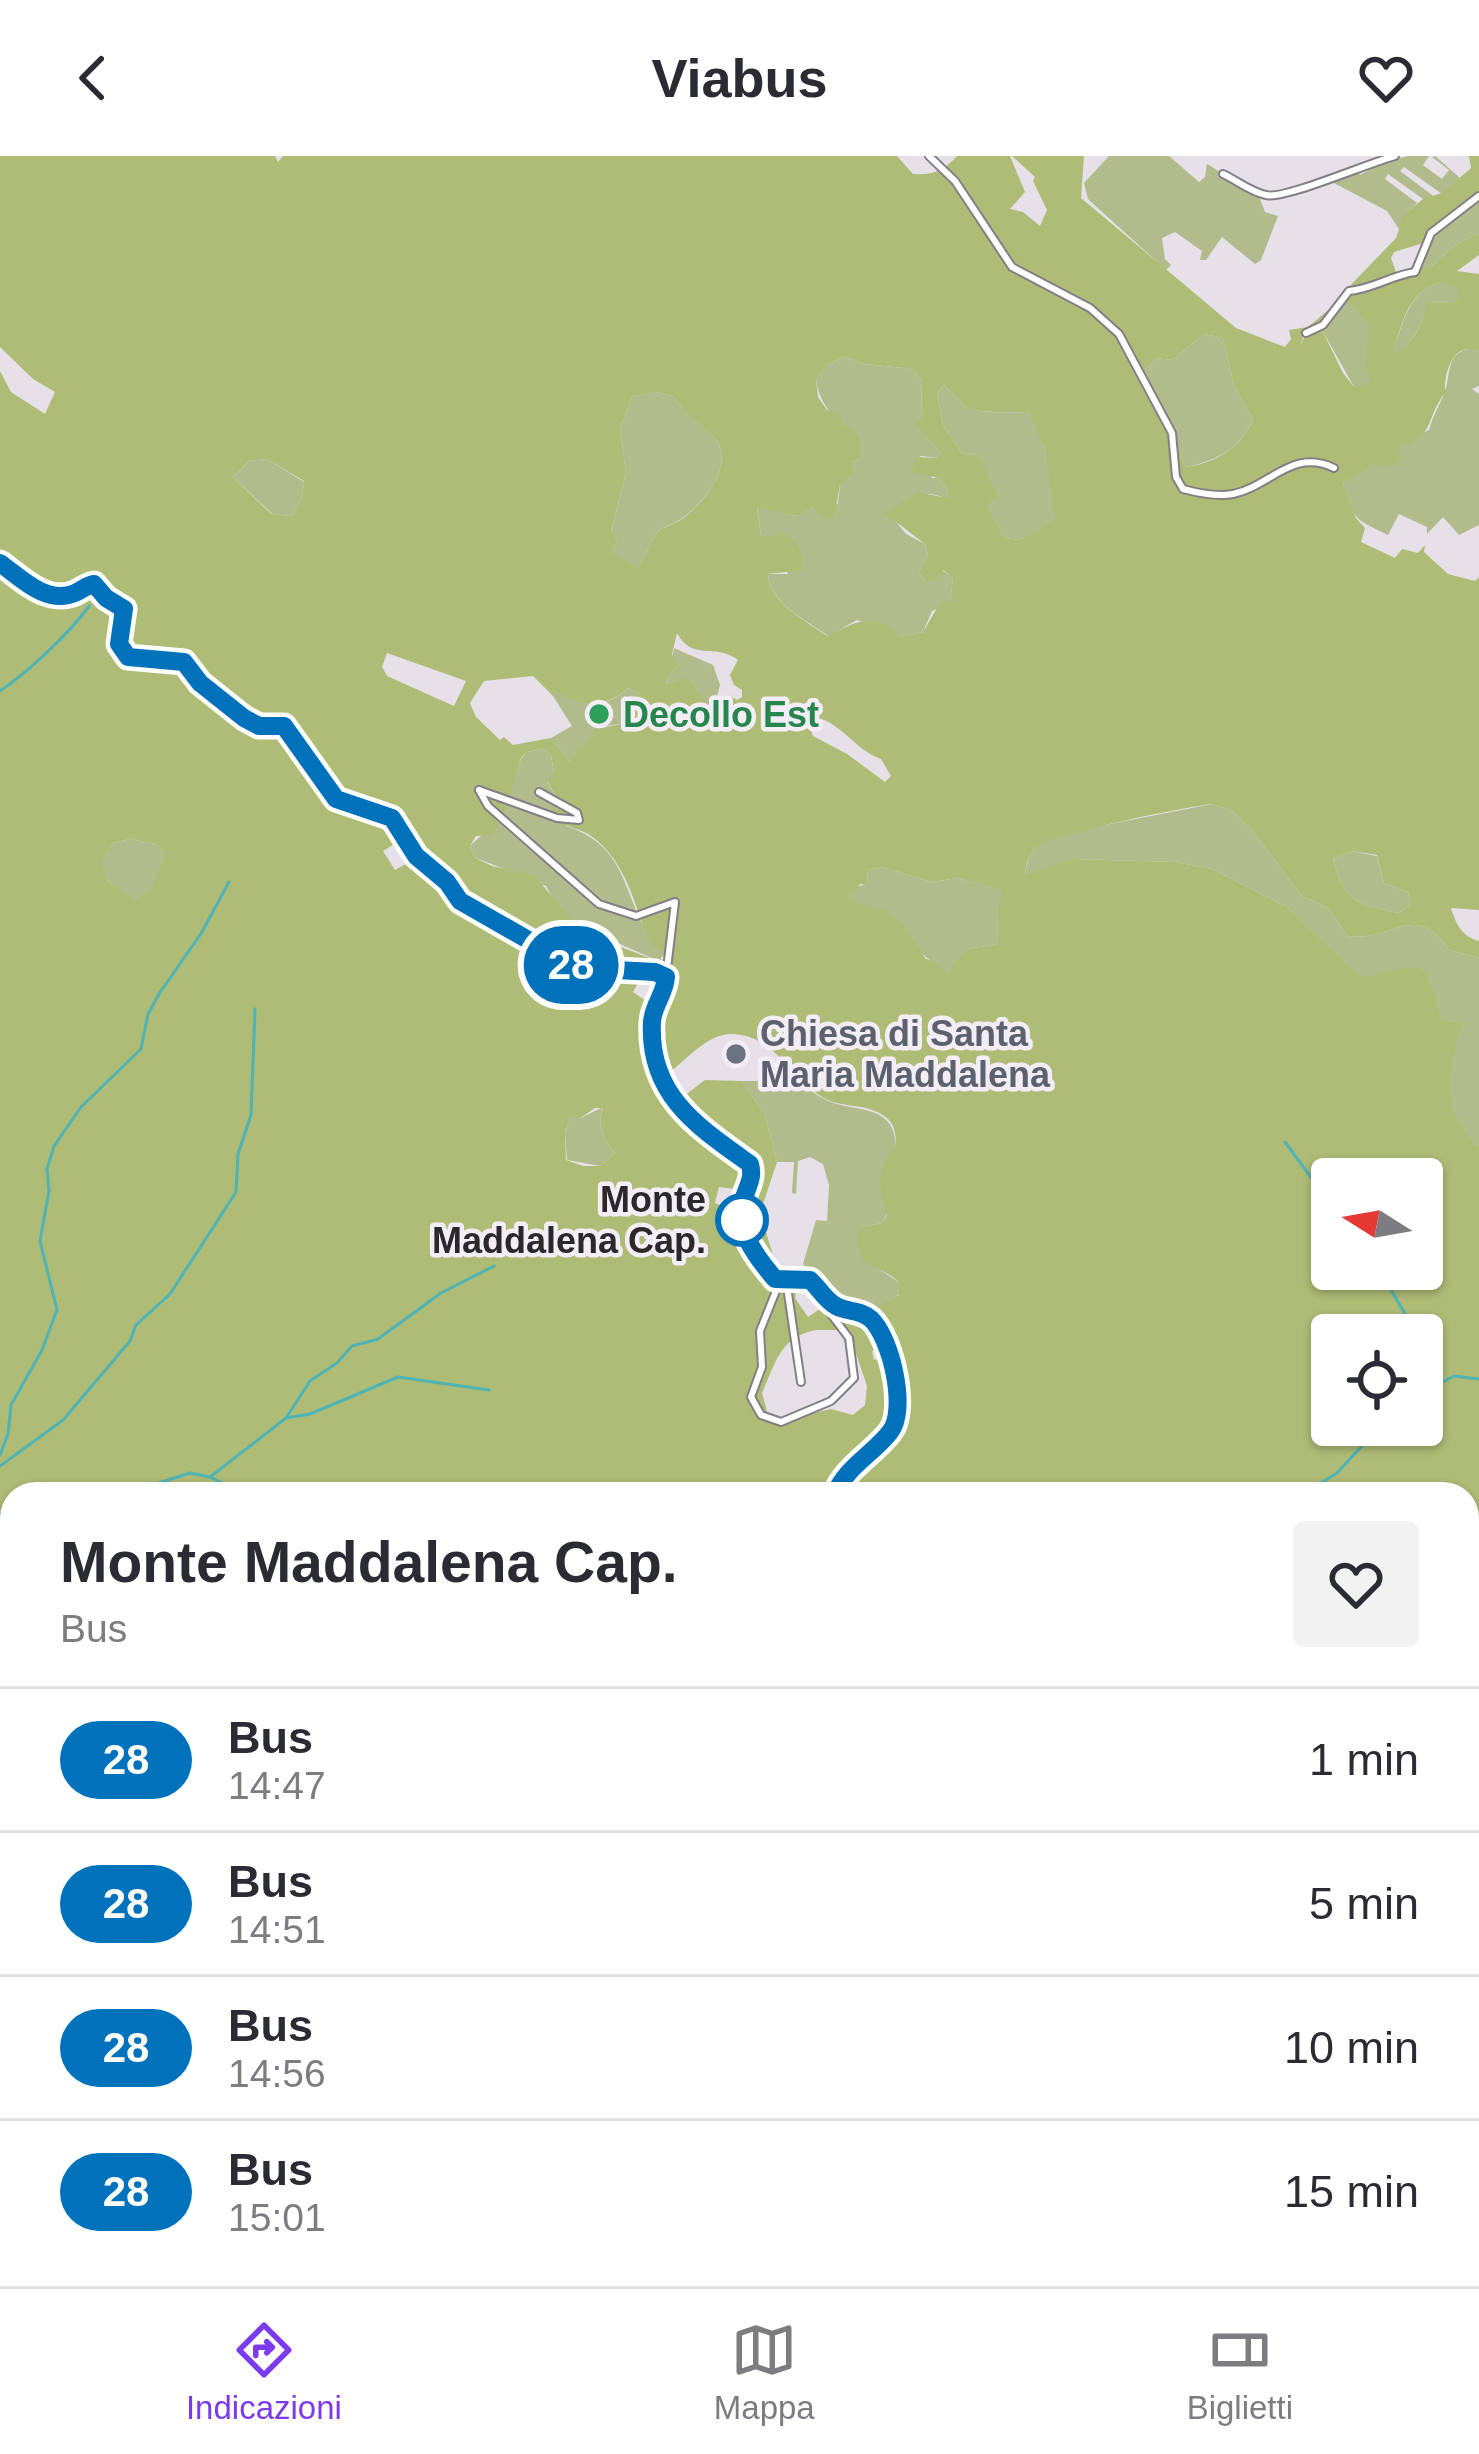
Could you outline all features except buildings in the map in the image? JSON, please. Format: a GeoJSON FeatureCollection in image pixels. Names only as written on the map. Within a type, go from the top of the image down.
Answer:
{"type":"FeatureCollection","features":[{"type":"Feature","properties":{"kind":"street"},"geometry":{"type":"LineString","coordinates":[[929,156],[955,181],[1012,267],[1090,308],[1119,334],[1172,433],[1176,477],[1184,489],[1228,495],[1294,463],[1317,461],[1334,468]]}},
{"type":"Feature","properties":{"kind":"street"},"geometry":{"type":"LineString","coordinates":[[1223,173],[1269,196],[1296,192],[1395,156]]}},
{"type":"Feature","properties":{"kind":"street"},"geometry":{"type":"LineString","coordinates":[[1306,333],[1323,325],[1349,291],[1366,290],[1415,272],[1431,233],[1479,196]]}},
{"type":"Feature","properties":{"kind":"street"},"geometry":{"type":"LineString","coordinates":[[0,563],[25,584],[54,596],[94,584],[124,609],[119,644],[128,657],[184,662],[200,683],[244,718],[259,726],[284,726],[336,799],[392,818],[416,856],[447,882],[460,901],[484,916],[577,968],[655,972],[666,977]]}},
{"type":"Feature","properties":{"kind":"street"},"geometry":{"type":"LineString","coordinates":[[539,792],[580,819],[541,813],[482,790],[478,795],[599,904],[636,916],[675,902],[666,977],[652,1018],[658,1070],[681,1108],[711,1140],[750,1164],[751,1182],[741,1209],[746,1236],[759,1259],[783,1280],[800,1382]]}},
{"type":"Feature","properties":{"kind":"street"},"geometry":{"type":"LineString","coordinates":[[783,1280],[813,1282],[834,1305],[868,1316],[888,1355],[900,1403],[896,1426],[843,1482]]}},
{"type":"Feature","properties":{"kind":"street"},"geometry":{"type":"LineString","coordinates":[[783,1280],[760,1331],[763,1360],[752,1398],[761,1415],[781,1422],[831,1401],[854,1378],[849,1338],[805,1280]]}},
{"type":"Feature","properties":{"kind":"green space"},"geometry":{"type":"Polygon","coordinates":[[[0,156],[275,156],[278,162],[283,156],[897,156],[913,174],[920,174],[938,171],[957,156],[1010,156],[1025,192],[1010,209],[1023,212],[1040,226],[1047,210],[1035,177],[1012,156],[1084,156],[1081,198],[1236,328],[1285,347],[1291,339],[1289,330],[1308,327],[1300,345],[1306,335],[1321,328],[1354,387],[1372,382],[1365,364],[1369,325],[1345,297],[1346,290],[1396,238],[1404,215],[1423,199],[1442,193],[1471,168],[1469,156],[1479,156],[1479,201],[1430,241],[1394,252],[1391,258],[1396,272],[1431,267],[1455,245],[1479,233],[1479,255],[1457,271],[1479,274],[1479,351],[1463,350],[1452,360],[1445,393],[1428,426],[1418,439],[1399,446],[1397,465],[1372,465],[1343,483],[1356,518],[1365,528],[1361,542],[1395,558],[1402,549],[1418,553],[1425,545],[1424,552],[1448,574],[1475,581],[1479,577],[1479,910],[1451,908],[1460,929],[1479,941],[1479,958],[1449,950],[1425,927],[1348,936],[1328,908],[1302,896],[1251,829],[1232,811],[1212,804],[1046,842],[1030,854],[1025,874],[1071,859],[1176,862],[1212,869],[1287,907],[1360,977],[1413,966],[1425,972],[1438,1014],[1463,1023],[1450,1089],[1457,1119],[1479,1146],[1479,1482],[848,1482],[895,1433],[904,1409],[880,1322],[868,1312],[899,1295],[899,1282],[865,1261],[857,1233],[862,1227],[882,1223],[887,1215],[881,1178],[896,1145],[890,1122],[872,1110],[827,1100],[768,1047],[744,1035],[713,1039],[668,1074],[684,1096],[705,1080],[742,1081],[765,1115],[777,1162],[760,1213],[780,1278],[758,1252],[748,1230],[747,1206],[755,1174],[692,1116],[660,1064],[655,1021],[671,994],[668,955],[654,959],[656,969],[577,963],[465,901],[444,874],[425,861],[381,800],[346,791],[333,781],[282,719],[248,713],[187,656],[165,651],[142,656],[124,647],[131,608],[104,581],[89,575],[54,583],[32,575],[0,553],[0,371],[11,392],[45,414],[55,392],[33,379],[0,347],[0,156]],[[1439,283],[1412,302],[1393,354],[1417,332],[1426,302],[1458,299],[1458,288],[1439,283]],[[1204,334],[1172,360],[1156,358],[1144,372],[1177,430],[1177,447],[1186,467],[1208,462],[1242,438],[1253,419],[1234,386],[1223,338],[1204,334]],[[845,357],[828,364],[816,379],[818,397],[859,438],[859,459],[851,462],[854,472],[840,485],[834,519],[822,519],[814,507],[797,516],[757,508],[761,536],[788,536],[802,558],[803,570],[768,574],[770,584],[790,610],[827,636],[865,621],[883,624],[901,637],[923,632],[941,601],[950,603],[953,578],[943,570],[935,581],[926,581],[918,573],[928,555],[925,544],[882,515],[918,492],[947,498],[948,489],[938,478],[912,472],[915,457],[938,458],[940,453],[915,423],[921,418],[922,381],[913,369],[845,357]],[[944,385],[937,393],[943,425],[962,454],[979,455],[997,495],[987,505],[1004,538],[1019,540],[1055,520],[1045,451],[1030,414],[975,410],[944,385]],[[655,392],[632,397],[620,428],[626,473],[611,531],[617,542],[611,552],[636,567],[657,533],[688,514],[707,494],[722,458],[713,436],[673,396],[655,392]],[[267,459],[249,461],[233,477],[271,514],[292,516],[302,498],[304,481],[267,459]],[[677,633],[672,654],[678,666],[667,684],[679,678],[692,681],[709,709],[719,709],[729,695],[737,700],[742,697],[730,675],[738,660],[690,647],[677,633]],[[387,653],[382,667],[387,676],[454,706],[466,681],[387,653]],[[533,676],[484,681],[470,703],[476,717],[500,740],[504,737],[513,745],[551,738],[569,761],[596,729],[626,723],[631,699],[640,693],[628,688],[601,702],[580,703],[553,688],[553,696],[533,676]],[[811,716],[807,721],[813,736],[885,782],[891,776],[881,759],[831,724],[811,716]],[[542,749],[527,752],[493,835],[476,836],[470,846],[474,857],[535,876],[575,924],[621,947],[652,959],[669,954],[651,945],[622,872],[604,847],[556,821],[553,811],[566,808],[566,803],[547,781],[554,773],[551,755],[542,749]],[[1351,851],[1333,859],[1342,884],[1354,899],[1399,913],[1410,905],[1408,892],[1384,883],[1377,855],[1351,851]],[[882,867],[868,870],[867,885],[860,884],[850,895],[855,903],[878,908],[900,921],[926,959],[947,973],[967,949],[998,944],[1002,890],[957,878],[932,882],[882,867]]]}},
{"type":"Feature","properties":{"kind":"green space"},"geometry":{"type":"Polygon","coordinates":[[[1109,156],[1169,156],[1199,182],[1207,164],[1259,196],[1265,212],[1278,216],[1261,260],[1255,264],[1222,237],[1206,260],[1200,260],[1202,251],[1175,232],[1162,238],[1165,259],[1171,265],[1166,270],[1088,199],[1084,183],[1109,156]]]}},
{"type":"Feature","properties":{"kind":"green space"},"geometry":{"type":"Polygon","coordinates":[[[1408,156],[1429,156],[1423,165],[1442,179],[1449,170],[1435,156],[1460,178],[1442,194],[1404,167],[1400,171],[1436,198],[1423,199],[1388,174],[1385,179],[1417,203],[1399,229],[1387,211],[1332,182],[1336,175],[1357,169],[1360,175],[1408,156]]]}},
{"type":"Feature","properties":{"kind":"green space"},"geometry":{"type":"Polygon","coordinates":[[[1479,201],[1479,233],[1455,245],[1431,267],[1419,270],[1434,238],[1479,201]]]}},
{"type":"Feature","properties":{"kind":"green space"},"geometry":{"type":"Polygon","coordinates":[[[1439,283],[1458,287],[1458,300],[1427,302],[1416,333],[1392,355],[1413,302],[1439,283]]]}},
{"type":"Feature","properties":{"kind":"green space"},"geometry":{"type":"Polygon","coordinates":[[[1345,297],[1369,324],[1373,383],[1354,387],[1321,328],[1345,297]]]}},
{"type":"Feature","properties":{"kind":"green space"},"geometry":{"type":"Polygon","coordinates":[[[1333,306],[1323,322],[1308,327],[1333,306]]]}},
{"type":"Feature","properties":{"kind":"green space"},"geometry":{"type":"Polygon","coordinates":[[[1204,334],[1223,338],[1234,386],[1253,419],[1227,452],[1186,467],[1177,447],[1177,430],[1144,372],[1156,358],[1172,360],[1204,334]]]}},
{"type":"Feature","properties":{"kind":"green space"},"geometry":{"type":"Polygon","coordinates":[[[1472,348],[1479,351],[1479,386],[1472,389],[1479,394],[1479,525],[1459,535],[1443,517],[1427,534],[1427,527],[1399,514],[1388,535],[1362,521],[1343,483],[1429,430],[1453,359],[1472,348]]]}},
{"type":"Feature","properties":{"kind":"green space"},"geometry":{"type":"Polygon","coordinates":[[[845,357],[913,369],[922,381],[921,418],[916,423],[940,453],[939,458],[920,456],[932,478],[948,489],[947,499],[915,495],[902,503],[893,518],[906,534],[925,544],[928,555],[918,573],[926,581],[935,581],[942,570],[953,578],[950,603],[932,611],[923,632],[901,637],[857,620],[828,636],[790,610],[770,585],[768,574],[788,574],[770,538],[761,536],[757,507],[796,516],[814,507],[838,504],[840,485],[851,462],[859,459],[823,401],[816,379],[828,364],[845,357]]]}},
{"type":"Feature","properties":{"kind":"green space"},"geometry":{"type":"Polygon","coordinates":[[[944,385],[974,409],[1031,414],[1045,451],[1056,520],[1019,540],[1004,538],[986,504],[979,455],[962,454],[943,425],[937,393],[944,385]]]}},
{"type":"Feature","properties":{"kind":"green space"},"geometry":{"type":"Polygon","coordinates":[[[655,392],[673,396],[713,436],[722,458],[707,494],[688,514],[657,533],[635,568],[610,552],[617,542],[611,532],[626,473],[620,428],[632,397],[655,392]]]}},
{"type":"Feature","properties":{"kind":"green space"},"geometry":{"type":"Polygon","coordinates":[[[267,459],[304,482],[292,516],[272,514],[233,477],[249,461],[267,459]]]}},
{"type":"Feature","properties":{"kind":"green space"},"geometry":{"type":"Polygon","coordinates":[[[0,576],[42,599],[88,593],[117,613],[116,648],[125,662],[185,667],[241,723],[261,731],[284,732],[333,805],[392,825],[401,840],[383,851],[395,870],[413,860],[472,913],[560,964],[602,973],[643,974],[633,992],[653,1006],[651,1046],[662,1083],[684,1117],[749,1173],[743,1190],[719,1187],[715,1203],[737,1213],[745,1243],[772,1279],[767,1308],[772,1309],[780,1287],[786,1286],[786,1291],[796,1292],[808,1317],[827,1304],[867,1320],[881,1348],[872,1351],[874,1360],[884,1358],[897,1407],[895,1422],[839,1482],[0,1482],[0,576]],[[130,839],[113,843],[100,862],[108,882],[134,900],[152,889],[166,852],[156,844],[130,839]],[[603,1108],[579,1119],[571,1116],[565,1132],[566,1160],[600,1166],[615,1153],[602,1132],[603,1108]],[[816,1330],[794,1338],[781,1352],[762,1393],[768,1415],[781,1420],[831,1409],[853,1415],[865,1405],[867,1386],[848,1330],[816,1330]]]}},
{"type":"Feature","properties":{"kind":"green space"},"geometry":{"type":"Polygon","coordinates":[[[674,648],[713,665],[720,685],[714,708],[707,707],[692,681],[667,684],[677,667],[674,648]]]}},
{"type":"Feature","properties":{"kind":"green space"},"geometry":{"type":"Polygon","coordinates":[[[552,686],[570,699],[590,703],[610,700],[628,688],[640,693],[625,723],[601,727],[569,761],[551,738],[572,726],[552,686]]]}},
{"type":"Feature","properties":{"kind":"green space"},"geometry":{"type":"Polygon","coordinates":[[[542,749],[551,755],[554,774],[547,782],[558,799],[566,802],[566,826],[608,853],[644,927],[669,952],[661,957],[663,965],[657,967],[654,959],[575,924],[558,908],[546,886],[474,857],[470,846],[499,819],[521,759],[527,752],[542,749]]]}},
{"type":"Feature","properties":{"kind":"green space"},"geometry":{"type":"Polygon","coordinates":[[[1212,804],[1232,811],[1251,829],[1302,896],[1328,908],[1348,936],[1363,937],[1402,926],[1425,927],[1449,950],[1479,958],[1479,1146],[1451,1105],[1452,1058],[1462,1024],[1448,1021],[1378,975],[1360,978],[1287,907],[1212,869],[1176,862],[1071,859],[1025,875],[1029,855],[1039,843],[1069,832],[1212,804]]]}},
{"type":"Feature","properties":{"kind":"green space"},"geometry":{"type":"Polygon","coordinates":[[[130,839],[156,844],[167,852],[152,890],[133,901],[108,882],[99,862],[113,843],[130,839]]]}},
{"type":"Feature","properties":{"kind":"green space"},"geometry":{"type":"Polygon","coordinates":[[[1351,851],[1377,856],[1384,883],[1408,892],[1410,905],[1399,913],[1354,899],[1342,884],[1333,859],[1351,851]]]}},
{"type":"Feature","properties":{"kind":"green space"},"geometry":{"type":"Polygon","coordinates":[[[882,867],[932,882],[957,878],[1003,890],[997,910],[998,944],[967,949],[948,974],[881,918],[855,904],[850,895],[855,887],[867,884],[868,870],[882,867]]]}},
{"type":"Feature","properties":{"kind":"green space"},"geometry":{"type":"Polygon","coordinates":[[[780,1062],[818,1096],[880,1115],[894,1132],[896,1146],[882,1178],[887,1214],[882,1223],[862,1227],[877,1268],[899,1282],[899,1294],[884,1304],[870,1309],[845,1305],[803,1264],[816,1220],[827,1221],[829,1185],[823,1164],[810,1157],[798,1161],[796,1194],[792,1193],[794,1162],[777,1162],[765,1115],[742,1081],[771,1077],[780,1062]]]}},
{"type":"Feature","properties":{"kind":"green space"},"geometry":{"type":"Polygon","coordinates":[[[603,1107],[602,1132],[615,1153],[600,1166],[567,1160],[565,1133],[571,1115],[579,1119],[603,1107]]]}},
{"type":"Feature","properties":{"kind":"waterway"},"geometry":{"type":"LineString","coordinates":[[0,691],[48,652],[89,606]]}},
{"type":"Feature","properties":{"kind":"waterway"},"geometry":{"type":"LineString","coordinates":[[0,1455],[11,1405],[42,1350],[57,1310],[40,1241],[54,1146],[81,1107],[141,1049],[148,1014],[229,882]]}},
{"type":"Feature","properties":{"kind":"waterway"},"geometry":{"type":"LineString","coordinates":[[0,1466],[63,1420],[130,1341],[136,1325],[170,1294],[236,1192],[238,1154],[251,1115],[255,1009]]}},
{"type":"Feature","properties":{"kind":"waterway"},"geometry":{"type":"LineString","coordinates":[[1285,1142],[1311,1177]]}},
{"type":"Feature","properties":{"kind":"waterway"},"geometry":{"type":"LineString","coordinates":[[162,1482],[190,1473],[210,1477],[286,1418],[310,1381],[352,1346],[378,1339],[441,1293],[494,1266]]}},
{"type":"Feature","properties":{"kind":"waterway"},"geometry":{"type":"LineString","coordinates":[[1391,1290],[1405,1314]]}},
{"type":"Feature","properties":{"kind":"waterway"},"geometry":{"type":"LineString","coordinates":[[1443,1382],[1454,1376],[1479,1379]]}},
{"type":"Feature","properties":{"kind":"waterway"},"geometry":{"type":"LineString","coordinates":[[286,1418],[310,1414],[398,1377],[489,1390]]}},
{"type":"Feature","properties":{"kind":"waterway"},"geometry":{"type":"LineString","coordinates":[[1322,1482],[1362,1446]]}},
{"type":"Feature","properties":{"kind":"waterway"},"geometry":{"type":"LineString","coordinates":[[210,1477],[220,1482]]}},
{"type":"Feature","properties":{"kind":"bus line","name":"28"},"geometry":{"type":"LineString","coordinates":[[0,563],[25,584],[54,596],[94,584],[124,609],[119,644],[128,657],[184,662],[200,683],[251,723],[284,726],[339,802],[396,821],[416,856],[447,882],[460,901],[484,916],[577,968],[655,972],[666,977],[652,1018],[658,1070],[681,1108],[711,1140],[750,1164],[751,1182],[741,1209],[757,1256],[775,1279],[810,1280],[834,1305],[868,1316],[888,1355],[900,1403],[896,1426],[841,1482]]}},
{"type":"Feature","properties":{"kind":"place","name":"Decollo Est"},"geometry":{"type":"Point","coordinates":[599,714]}},
{"type":"Feature","properties":{"kind":"place","name":"Chiesa di Santa Maria Maddalena"},"geometry":{"type":"Point","coordinates":[736,1054]}},
{"type":"Feature","properties":{"kind":"place","name":"Monte Maddalena Cap."},"geometry":{"type":"Point","coordinates":[742,1220]}}]}
